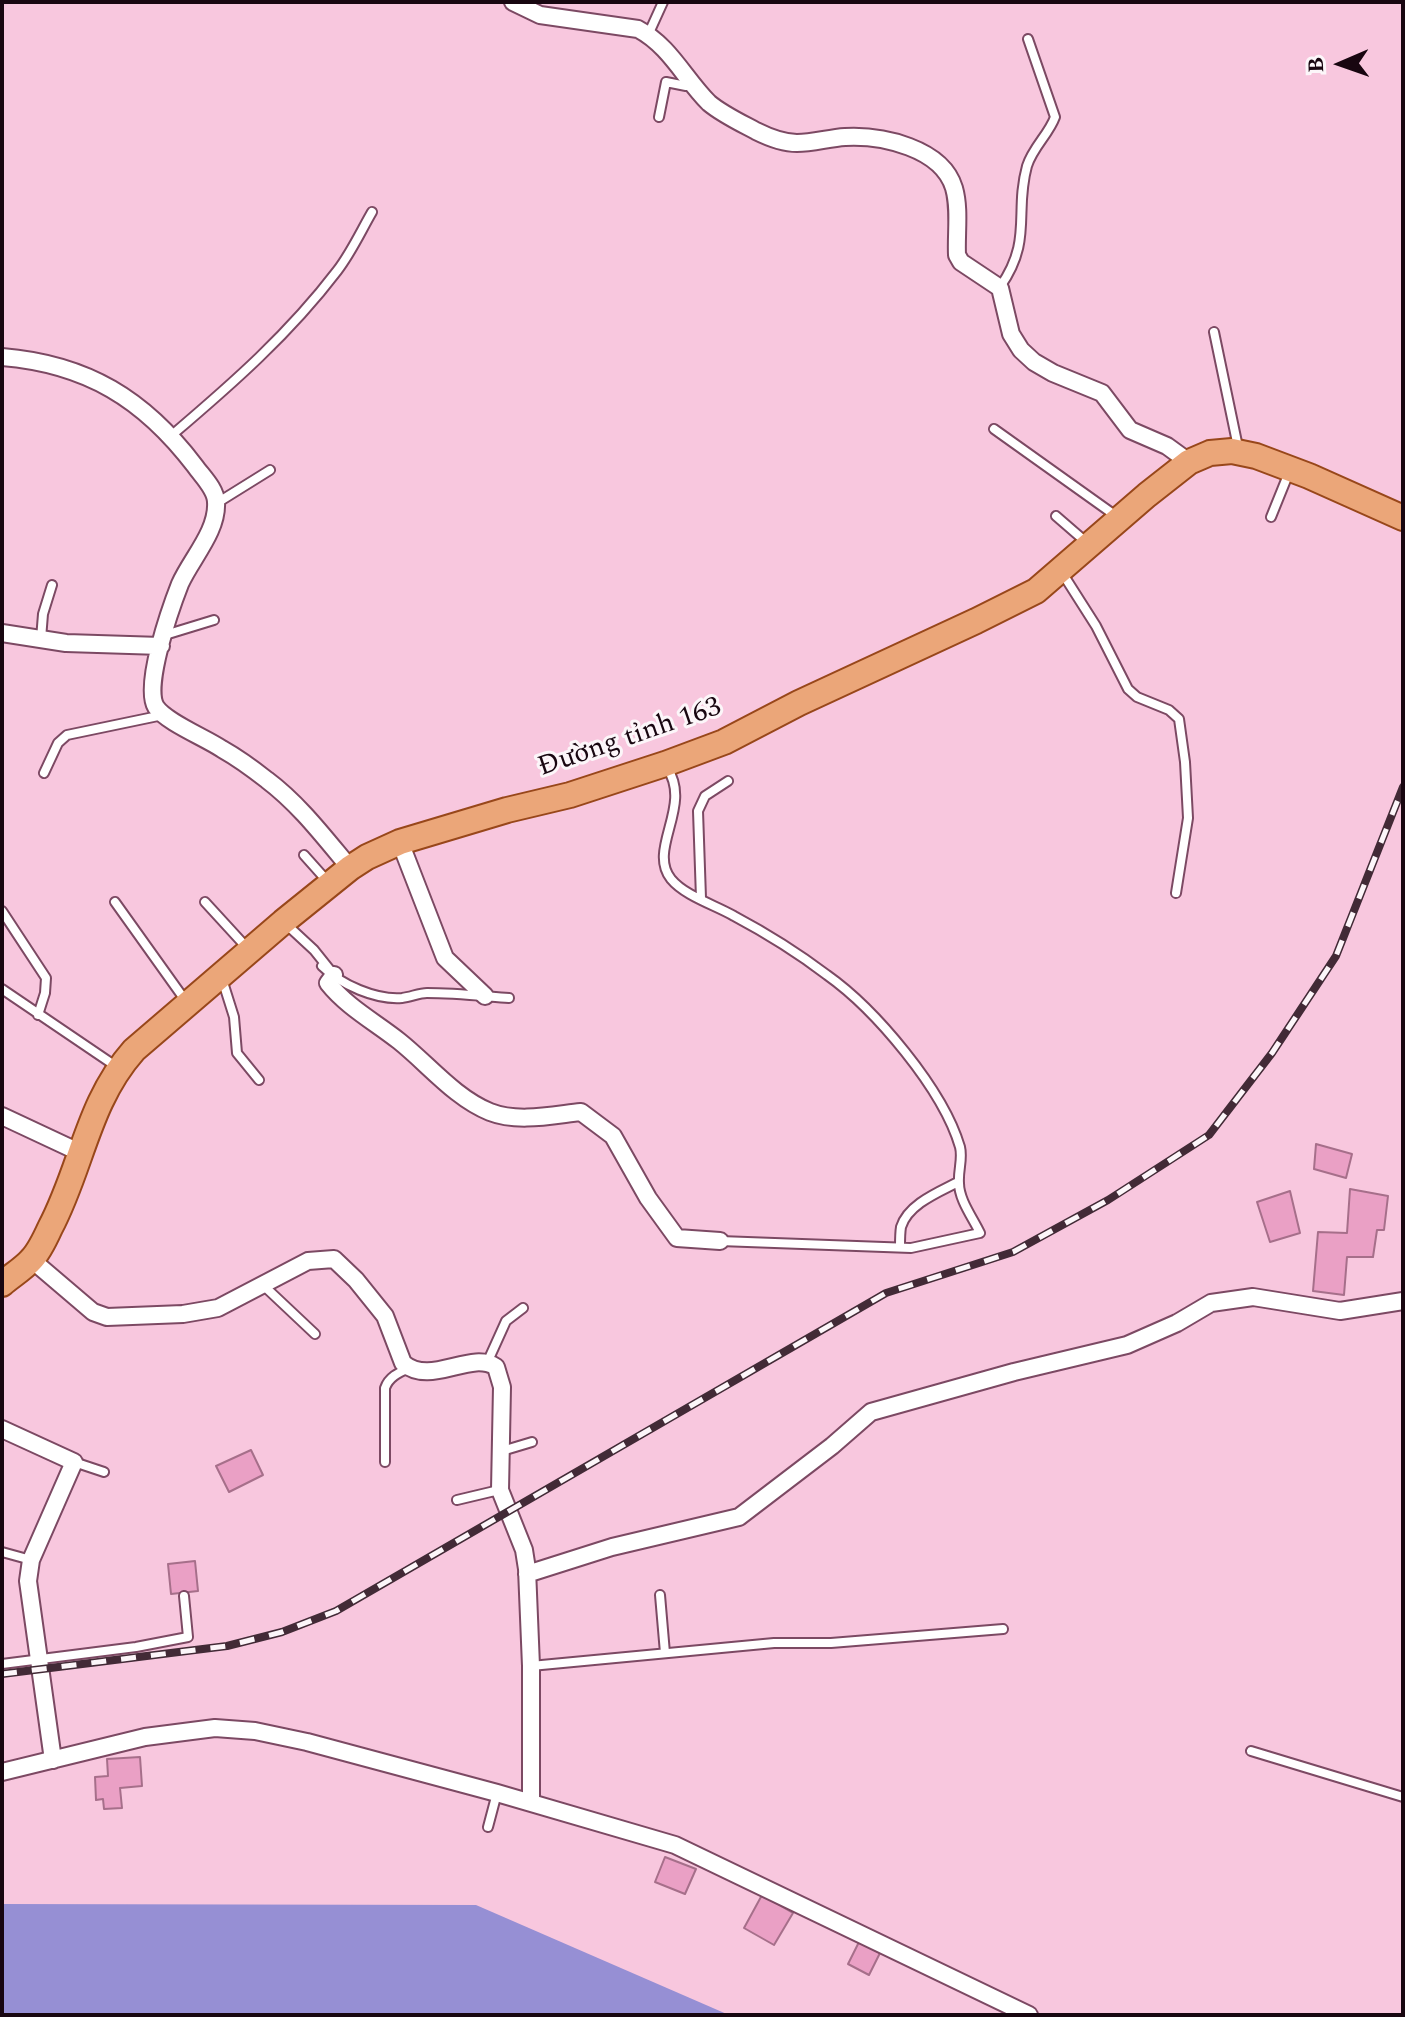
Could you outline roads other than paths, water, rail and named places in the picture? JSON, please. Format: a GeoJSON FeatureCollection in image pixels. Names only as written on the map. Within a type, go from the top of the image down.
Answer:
{"type":"FeatureCollection","features":[{"type":"Feature","properties":{"kind":"main road","name":"Đường tỉnh 163"},"geometry":{"type":"LineString","coordinates":[[2,1284],[32,1260],[64,1202],[98,1103],[118,1068],[134,1050],[221,975],[350,868],[400,842],[570,795],[724,742],[799,703],[976,621],[1036,591],[1189,462],[1210,453],[1239,452],[1291,469],[1403,518]]}},
{"type":"Feature","properties":{"kind":"street"},"geometry":{"type":"LineString","coordinates":[[513,2],[540,15],[638,29],[674,58],[712,106],[758,132],[786,142],[849,137],[888,140],[918,151],[941,166],[950,176],[958,206],[957,255],[961,262],[1000,288],[1011,334],[1021,350],[1053,373],[1102,393],[1130,430],[1167,446],[1189,462]]}},
{"type":"Feature","properties":{"kind":"street"},"geometry":{"type":"LineString","coordinates":[[2,357],[70,370],[96,379],[139,406],[172,435],[211,488],[217,503],[208,532],[180,585],[163,640],[152,692],[155,706],[267,779],[315,826],[350,868]]}},
{"type":"Feature","properties":{"kind":"street"},"geometry":{"type":"LineString","coordinates":[[2,633],[41,640],[163,640]]}},
{"type":"Feature","properties":{"kind":"street"},"geometry":{"type":"LineString","coordinates":[[400,842],[445,958],[485,996]]}},
{"type":"Feature","properties":{"kind":"street"},"geometry":{"type":"LineString","coordinates":[[334,975],[328,983],[339,997],[398,1041],[468,1100],[493,1113],[536,1117],[581,1112],[613,1136],[648,1198],[677,1238],[720,1241]]}},
{"type":"Feature","properties":{"kind":"street"},"geometry":{"type":"LineString","coordinates":[[2,1116],[81,1153]]}},
{"type":"Feature","properties":{"kind":"street"},"geometry":{"type":"LineString","coordinates":[[32,1260],[93,1312],[107,1317],[183,1314],[218,1308],[308,1261],[334,1259],[385,1316],[403,1363],[409,1368],[435,1371],[487,1363],[496,1367],[502,1387],[500,1490],[524,1550],[527,1574],[531,1802]]}},
{"type":"Feature","properties":{"kind":"street"},"geometry":{"type":"LineString","coordinates":[[527,1574],[612,1547],[739,1517],[871,1412],[1014,1372],[1127,1345],[1177,1323],[1211,1303],[1253,1297],[1340,1311],[1403,1301]]}},
{"type":"Feature","properties":{"kind":"street"},"geometry":{"type":"LineString","coordinates":[[2,1429],[74,1462],[31,1560],[28,1581],[53,1760]]}},
{"type":"Feature","properties":{"kind":"street"},"geometry":{"type":"LineString","coordinates":[[2,1772],[145,1737],[215,1728],[255,1731],[531,1802],[675,1845],[1029,2015]]}},
{"type":"Feature","properties":{"kind":"lane"},"geometry":{"type":"LineString","coordinates":[[648,35],[663,2]]}},
{"type":"Feature","properties":{"kind":"lane"},"geometry":{"type":"LineString","coordinates":[[1000,288],[1017,258],[1027,166],[1055,117],[1028,39]]}},
{"type":"Feature","properties":{"kind":"lane"},"geometry":{"type":"LineString","coordinates":[[659,117],[666,82],[686,86],[694,83]]}},
{"type":"Feature","properties":{"kind":"lane"},"geometry":{"type":"LineString","coordinates":[[172,435],[283,336],[339,268],[372,212]]}},
{"type":"Feature","properties":{"kind":"lane"},"geometry":{"type":"LineString","coordinates":[[1214,332],[1239,452]]}},
{"type":"Feature","properties":{"kind":"lane"},"geometry":{"type":"LineString","coordinates":[[994,429],[1119,519]]}},
{"type":"Feature","properties":{"kind":"lane"},"geometry":{"type":"LineString","coordinates":[[1271,517],[1291,469]]}},
{"type":"Feature","properties":{"kind":"lane"},"geometry":{"type":"LineString","coordinates":[[217,503],[270,470]]}},
{"type":"Feature","properties":{"kind":"lane"},"geometry":{"type":"LineString","coordinates":[[1056,516],[1090,545]]}},
{"type":"Feature","properties":{"kind":"lane"},"geometry":{"type":"LineString","coordinates":[[1061,570],[1096,626],[1128,689],[1137,697],[1169,710],[1179,719],[1188,818],[1176,893]]}},
{"type":"Feature","properties":{"kind":"lane"},"geometry":{"type":"LineString","coordinates":[[41,640],[43,614],[52,585]]}},
{"type":"Feature","properties":{"kind":"lane"},"geometry":{"type":"LineString","coordinates":[[163,640],[214,620]]}},
{"type":"Feature","properties":{"kind":"lane"},"geometry":{"type":"LineString","coordinates":[[44,773],[58,743],[67,735],[164,714]]}},
{"type":"Feature","properties":{"kind":"lane"},"geometry":{"type":"LineString","coordinates":[[665,764],[675,783],[676,804],[665,846],[665,869],[672,880],[830,977],[884,1027],[922,1075],[943,1109],[961,1150],[958,1182],[980,1233],[948,1242],[900,1247],[720,1241]]}},
{"type":"Feature","properties":{"kind":"lane"},"geometry":{"type":"LineString","coordinates":[[701,898],[698,811],[705,796],[728,781]]}},
{"type":"Feature","properties":{"kind":"lane"},"geometry":{"type":"LineString","coordinates":[[304,855],[330,884]]}},
{"type":"Feature","properties":{"kind":"lane"},"geometry":{"type":"LineString","coordinates":[[115,902],[188,1004]]}},
{"type":"Feature","properties":{"kind":"lane"},"geometry":{"type":"LineString","coordinates":[[205,902],[249,951]]}},
{"type":"Feature","properties":{"kind":"lane"},"geometry":{"type":"LineString","coordinates":[[2,911],[46,978],[38,1015]]}},
{"type":"Feature","properties":{"kind":"lane"},"geometry":{"type":"LineString","coordinates":[[283,922],[314,950],[334,975],[349,985],[374,994],[401,998],[424,993],[509,998]]}},
{"type":"Feature","properties":{"kind":"lane"},"geometry":{"type":"LineString","coordinates":[[221,975],[234,1017],[237,1053],[259,1080]]}},
{"type":"Feature","properties":{"kind":"lane"},"geometry":{"type":"LineString","coordinates":[[2,989],[118,1068]]}},
{"type":"Feature","properties":{"kind":"lane"},"geometry":{"type":"LineString","coordinates":[[900,1247],[901,1226],[909,1214],[922,1201],[958,1182]]}},
{"type":"Feature","properties":{"kind":"lane"},"geometry":{"type":"LineString","coordinates":[[263,1285],[315,1334]]}},
{"type":"Feature","properties":{"kind":"lane"},"geometry":{"type":"LineString","coordinates":[[487,1363],[506,1321],[523,1308]]}},
{"type":"Feature","properties":{"kind":"lane"},"geometry":{"type":"LineString","coordinates":[[385,1462],[385,1388],[393,1376],[409,1368]]}},
{"type":"Feature","properties":{"kind":"lane"},"geometry":{"type":"LineString","coordinates":[[501,1451],[532,1442]]}},
{"type":"Feature","properties":{"kind":"lane"},"geometry":{"type":"LineString","coordinates":[[74,1462],[104,1472]]}},
{"type":"Feature","properties":{"kind":"lane"},"geometry":{"type":"LineString","coordinates":[[457,1500],[500,1490]]}},
{"type":"Feature","properties":{"kind":"lane"},"geometry":{"type":"LineString","coordinates":[[2,1552],[31,1560]]}},
{"type":"Feature","properties":{"kind":"lane"},"geometry":{"type":"LineString","coordinates":[[660,1595],[665,1653]]}},
{"type":"Feature","properties":{"kind":"lane"},"geometry":{"type":"LineString","coordinates":[[2,1664],[188,1637],[184,1596]]}},
{"type":"Feature","properties":{"kind":"lane"},"geometry":{"type":"LineString","coordinates":[[531,1666],[774,1643],[831,1643],[1003,1629]]}},
{"type":"Feature","properties":{"kind":"lane"},"geometry":{"type":"LineString","coordinates":[[1251,1751],[1403,1797]]}},
{"type":"Feature","properties":{"kind":"lane"},"geometry":{"type":"LineString","coordinates":[[488,1827],[497,1793]]}},
{"type":"Feature","properties":{"kind":"railway"},"geometry":{"type":"LineString","coordinates":[[2,1674],[227,1646],[282,1632],[336,1611],[886,1293],[1013,1252],[1108,1200],[1209,1135],[1272,1053],[1336,956],[1403,787]]}}]}
